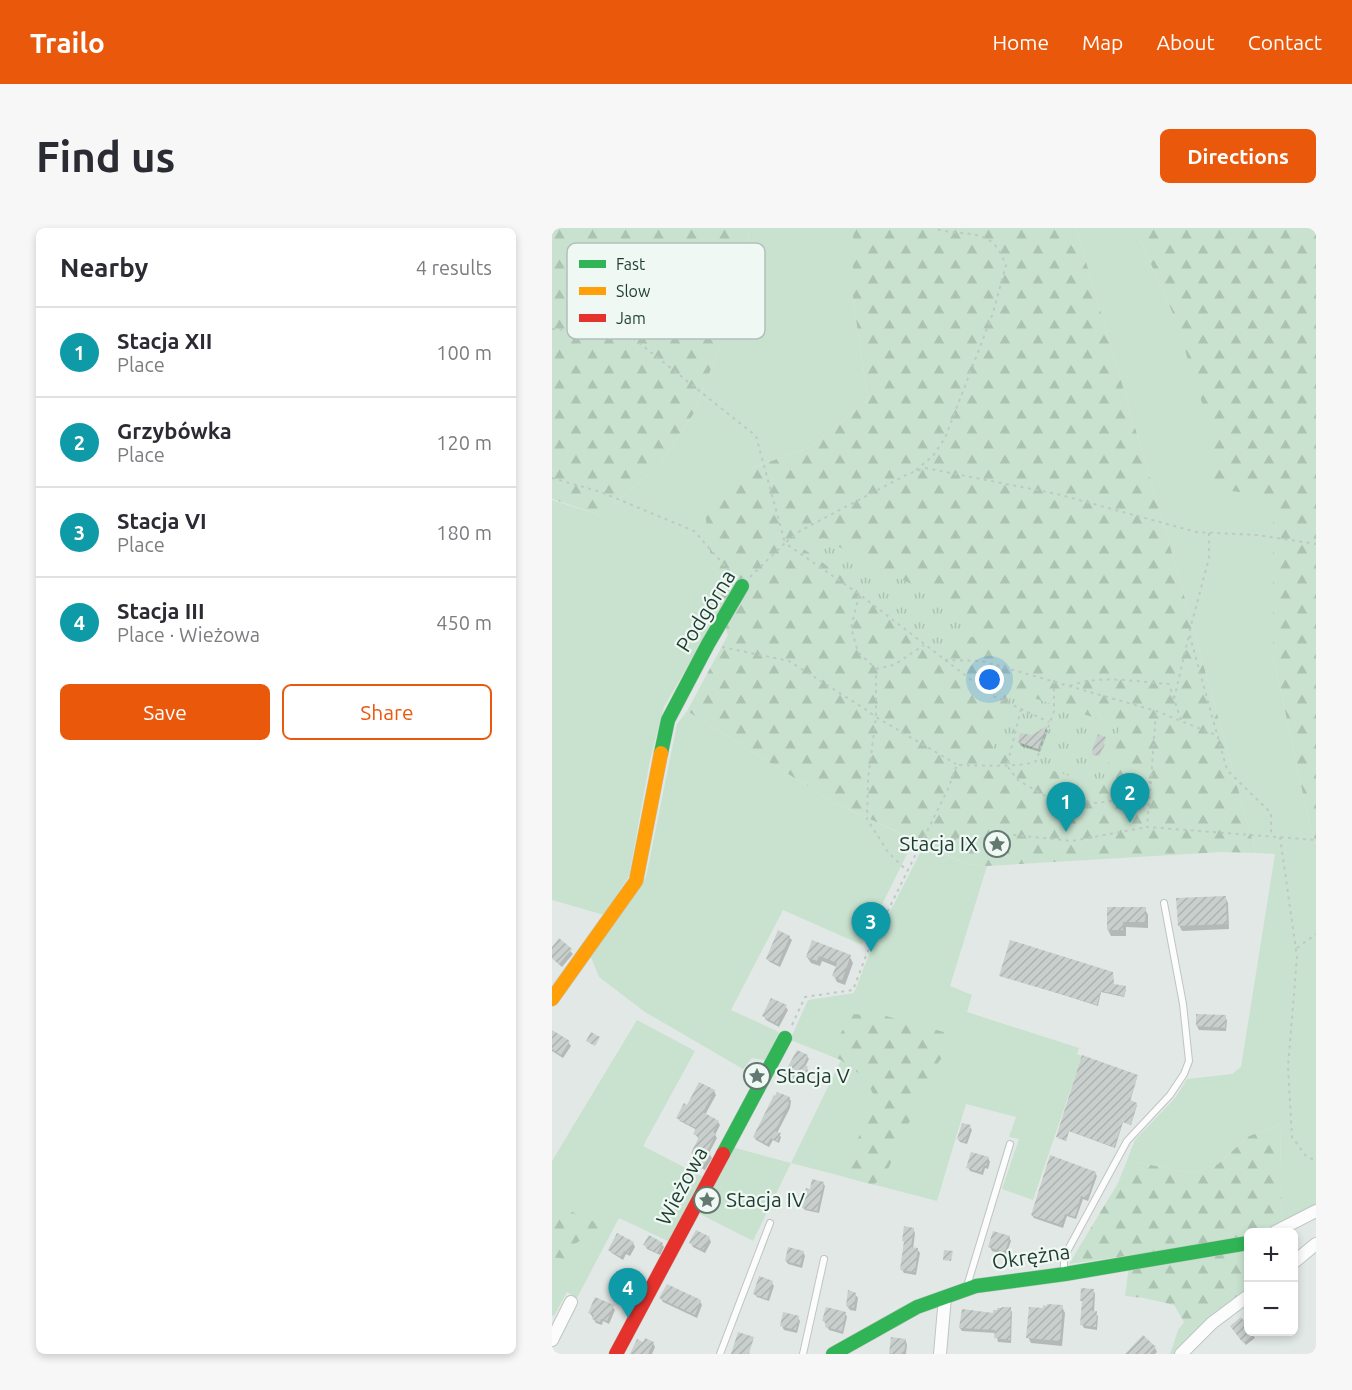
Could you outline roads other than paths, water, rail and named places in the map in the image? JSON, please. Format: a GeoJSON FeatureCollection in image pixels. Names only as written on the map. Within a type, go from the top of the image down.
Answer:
{"type":"FeatureCollection","features":[{"type":"Feature","properties":{"kind":"street","name":"Podgórna"},"geometry":{"type":"LineString","coordinates":[[552,999],[636,881],[668,720],[742,586]]}},
{"type":"Feature","properties":{"kind":"street","name":"Wieżowa"},"geometry":{"type":"LineString","coordinates":[[616,1354],[785,1038]]}},
{"type":"Feature","properties":{"kind":"street"},"geometry":{"type":"LineString","coordinates":[[1285,1228],[1316,1212]]}},
{"type":"Feature","properties":{"kind":"street","name":"Okrężna"},"geometry":{"type":"LineString","coordinates":[[833,1354],[917,1307],[976,1286],[1065,1274],[1244,1244]]}},
{"type":"Feature","properties":{"kind":"street"},"geometry":{"type":"LineString","coordinates":[[1298,1258],[1316,1244]]}},
{"type":"Feature","properties":{"kind":"street"},"geometry":{"type":"LineString","coordinates":[[940,1354],[945,1297]]}},
{"type":"Feature","properties":{"kind":"street"},"geometry":{"type":"LineString","coordinates":[[1181,1354],[1212,1323],[1244,1299]]}},
{"type":"Feature","properties":{"kind":"street"},"geometry":{"type":"LineString","coordinates":[[552,1340],[571,1302]]}},
{"type":"Feature","properties":{"kind":"lane"},"geometry":{"type":"LineString","coordinates":[[1065,1274],[1064,1257],[1127,1141],[1170,1095],[1184,1074],[1189,1061],[1180,982],[1168,935],[1164,903]]}},
{"type":"Feature","properties":{"kind":"lane"},"geometry":{"type":"LineString","coordinates":[[966,1289],[1010,1144]]}},
{"type":"Feature","properties":{"kind":"lane"},"geometry":{"type":"LineString","coordinates":[[720,1354],[770,1223]]}},
{"type":"Feature","properties":{"kind":"lane"},"geometry":{"type":"LineString","coordinates":[[803,1354],[824,1259]]}},
{"type":"Feature","properties":{"kind":"place","name":"Grzybówka"},"geometry":{"type":"Point","coordinates":[1130,823]}},
{"type":"Feature","properties":{"kind":"place","name":"Stacja XII"},"geometry":{"type":"Point","coordinates":[1066,832]}},
{"type":"Feature","properties":{"kind":"place","name":"Stacja IX"},"geometry":{"type":"Point","coordinates":[997,844]}},
{"type":"Feature","properties":{"kind":"place","name":"Stacja VI"},"geometry":{"type":"Point","coordinates":[871,952]}},
{"type":"Feature","properties":{"kind":"place","name":"Stacja V"},"geometry":{"type":"Point","coordinates":[757,1076]}},
{"type":"Feature","properties":{"kind":"place","name":"Stacja IV"},"geometry":{"type":"Point","coordinates":[707,1200]}},
{"type":"Feature","properties":{"kind":"place","name":"Stacja III"},"geometry":{"type":"Point","coordinates":[628,1318]}}]}
